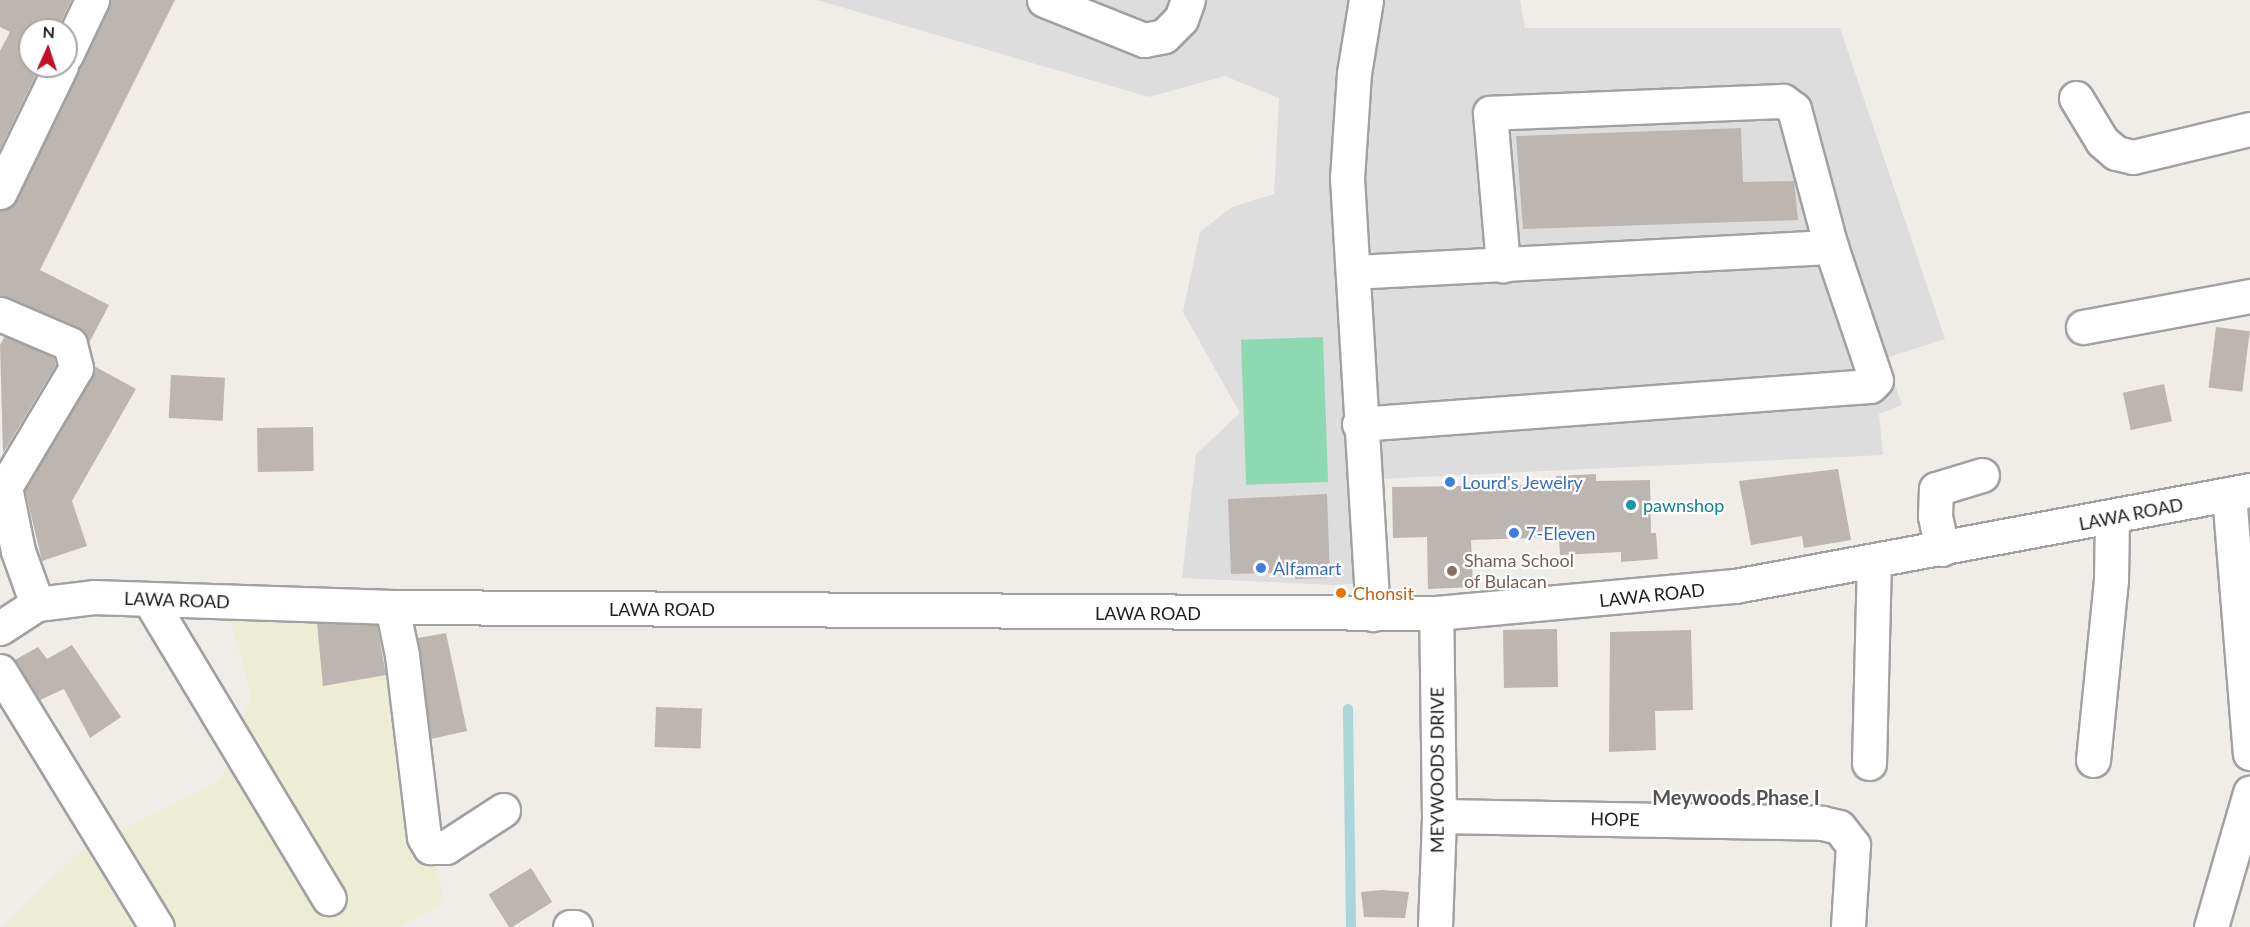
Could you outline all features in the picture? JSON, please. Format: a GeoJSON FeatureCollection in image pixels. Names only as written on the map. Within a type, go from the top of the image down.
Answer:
{"type":"FeatureCollection","features":[{"type":"Feature","properties":{"kind":"street"},"geometry":{"type":"LineString","coordinates":[[78,30],[92,0]]}},
{"type":"Feature","properties":{"kind":"street"},"geometry":{"type":"LineString","coordinates":[[1044,0],[1144,40],[1164,36],[1181,19],[1188,0]]}},
{"type":"Feature","properties":{"kind":"street"},"geometry":{"type":"LineString","coordinates":[[1366,0],[1354,73],[1347,178],[1359,424],[1373,614]]}},
{"type":"Feature","properties":{"kind":"street"},"geometry":{"type":"LineString","coordinates":[[0,192],[55,78]]}},
{"type":"Feature","properties":{"kind":"street"},"geometry":{"type":"LineString","coordinates":[[2076,98],[2102,141],[2116,153],[2133,157],[2250,129]]}},
{"type":"Feature","properties":{"kind":"street"},"geometry":{"type":"LineString","coordinates":[[1359,424],[1870,386],[1876,374],[1831,247],[1794,109],[1783,101],[1490,113],[1503,265]]}},
{"type":"Feature","properties":{"kind":"street"},"geometry":{"type":"LineString","coordinates":[[1353,272],[1831,247]]}},
{"type":"Feature","properties":{"kind":"street"},"geometry":{"type":"LineString","coordinates":[[2083,327],[2250,296]]}},
{"type":"Feature","properties":{"kind":"street"},"geometry":{"type":"LineString","coordinates":[[0,314],[70,344],[75,368],[3,486],[18,551],[37,604],[0,628]]}},
{"type":"Feature","properties":{"kind":"street"},"geometry":{"type":"LineString","coordinates":[[1942,549],[1935,516],[1936,489],[1982,475]]}},
{"type":"Feature","properties":{"kind":"street"},"geometry":{"type":"LineString","coordinates":[[2239,492],[2250,753]]}},
{"type":"Feature","properties":{"kind":"street","name":"LAWA ROAD"},"geometry":{"type":"LineString","coordinates":[[37,604],[94,597],[392,608],[1436,613],[1735,586],[2112,518],[2239,492]]}},
{"type":"Feature","properties":{"kind":"street"},"geometry":{"type":"LineString","coordinates":[[2093,760],[2111,581],[2112,518]]}},
{"type":"Feature","properties":{"kind":"street"},"geometry":{"type":"LineString","coordinates":[[1869,763],[1874,562]]}},
{"type":"Feature","properties":{"kind":"street"},"geometry":{"type":"LineString","coordinates":[[149,599],[329,898]]}},
{"type":"Feature","properties":{"kind":"street"},"geometry":{"type":"LineString","coordinates":[[392,608],[402,655],[424,837],[430,847],[446,847],[502,810]]}},
{"type":"Feature","properties":{"kind":"street","name":"MEYWOODS DRIVE"},"geometry":{"type":"LineString","coordinates":[[1436,613],[1439,816],[1436,927]]}},
{"type":"Feature","properties":{"kind":"street"},"geometry":{"type":"LineString","coordinates":[[0,671],[157,927]]}},
{"type":"Feature","properties":{"kind":"street"},"geometry":{"type":"LineString","coordinates":[[2211,927],[2250,793]]}},
{"type":"Feature","properties":{"kind":"street","name":"HOPE"},"geometry":{"type":"LineString","coordinates":[[1439,816],[1822,823],[1839,827],[1853,845],[1848,927]]}},
{"type":"Feature","properties":{"kind":"street"},"geometry":{"type":"LineString","coordinates":[[570,927],[575,927]]}},
{"type":"Feature","properties":{"kind":"shaded area"},"geometry":{"type":"Polygon","coordinates":[[[817,0],[1520,0],[1525,28],[1840,28],[1945,339],[1886,358],[1902,405],[1879,414],[1883,455],[1379,479],[1386,582],[1333,585],[1182,578],[1196,454],[1240,413],[1183,312],[1200,232],[1232,207],[1274,194],[1279,98],[1225,76],[1149,97],[817,0]]]}},
{"type":"Feature","properties":{"kind":"green space"},"geometry":{"type":"Polygon","coordinates":[[[1323,337],[1328,482],[1246,485],[1241,340],[1323,337]]]}},
{"type":"Feature","properties":{"kind":"green space"},"geometry":{"type":"Polygon","coordinates":[[[230,618],[389,619],[444,903],[400,927],[2,927],[85,848],[221,780],[251,696],[230,618]]]}},
{"type":"Feature","properties":{"kind":"building"},"geometry":{"type":"Polygon","coordinates":[[[0,0],[71,0],[63,18],[18,18],[18,78],[34,78],[0,149],[0,51],[10,32],[0,27],[0,0]]]}},
{"type":"Feature","properties":{"kind":"building"},"geometry":{"type":"Polygon","coordinates":[[[110,0],[175,0],[40,270],[109,305],[89,343],[77,327],[0,296],[0,211],[17,200],[74,78],[78,78],[78,69],[110,0]]]}},
{"type":"Feature","properties":{"kind":"building"},"geometry":{"type":"Polygon","coordinates":[[[1741,128],[1743,182],[1794,181],[1798,220],[1523,229],[1516,136],[1741,128]]]}},
{"type":"Feature","properties":{"kind":"building"},"geometry":{"type":"Polygon","coordinates":[[[2216,327],[2250,331],[2242,392],[2209,388],[2216,327]]]}},
{"type":"Feature","properties":{"kind":"building"},"geometry":{"type":"Polygon","coordinates":[[[5,336],[54,358],[56,365],[3,453],[0,345],[5,336]]]}},
{"type":"Feature","properties":{"kind":"building"},"geometry":{"type":"Polygon","coordinates":[[[94,366],[136,389],[72,501],[87,546],[42,561],[25,490],[92,378],[94,366]]]}},
{"type":"Feature","properties":{"kind":"building"},"geometry":{"type":"Polygon","coordinates":[[[171,375],[225,378],[223,421],[169,418],[171,375]]]}},
{"type":"Feature","properties":{"kind":"building"},"geometry":{"type":"Polygon","coordinates":[[[2164,384],[2172,421],[2131,430],[2123,393],[2164,384]]]}},
{"type":"Feature","properties":{"kind":"building"},"geometry":{"type":"Polygon","coordinates":[[[313,427],[314,471],[258,472],[257,428],[313,427]]]}},
{"type":"Feature","properties":{"kind":"building"},"geometry":{"type":"Polygon","coordinates":[[[1838,469],[1851,540],[1804,548],[1802,536],[1751,545],[1739,481],[1838,469]]]}},
{"type":"Feature","properties":{"kind":"building"},"geometry":{"type":"Polygon","coordinates":[[[1596,474],[1596,481],[1650,480],[1651,533],[1656,533],[1658,559],[1621,562],[1621,552],[1560,555],[1559,537],[1471,540],[1473,587],[1428,589],[1427,537],[1393,538],[1392,487],[1556,485],[1556,476],[1596,474]]]}},
{"type":"Feature","properties":{"kind":"building"},"geometry":{"type":"Polygon","coordinates":[[[1327,494],[1330,578],[1295,579],[1295,572],[1231,574],[1228,499],[1327,494]]]}},
{"type":"Feature","properties":{"kind":"building"},"geometry":{"type":"Polygon","coordinates":[[[317,623],[377,625],[386,675],[323,686],[317,623]]]}},
{"type":"Feature","properties":{"kind":"building"},"geometry":{"type":"Polygon","coordinates":[[[1557,629],[1558,687],[1504,688],[1503,630],[1557,629]]]}},
{"type":"Feature","properties":{"kind":"building"},"geometry":{"type":"Polygon","coordinates":[[[1691,630],[1693,710],[1655,711],[1656,750],[1609,752],[1610,632],[1691,630]]]}},
{"type":"Feature","properties":{"kind":"building"},"geometry":{"type":"Polygon","coordinates":[[[446,633],[467,731],[431,739],[418,638],[446,633]]]}},
{"type":"Feature","properties":{"kind":"building"},"geometry":{"type":"Polygon","coordinates":[[[72,645],[121,717],[90,738],[64,689],[40,700],[15,660],[38,647],[47,659],[72,645]]]}},
{"type":"Feature","properties":{"kind":"building"},"geometry":{"type":"Polygon","coordinates":[[[656,707],[702,709],[701,749],[655,747],[656,707]]]}},
{"type":"Feature","properties":{"kind":"building"},"geometry":{"type":"Polygon","coordinates":[[[531,868],[552,902],[509,927],[489,894],[531,868]]]}},
{"type":"Feature","properties":{"kind":"building"},"geometry":{"type":"Polygon","coordinates":[[[1382,890],[1409,892],[1405,918],[1364,917],[1361,892],[1382,890]]]}},
{"type":"Feature","properties":{"kind":"waterway"},"geometry":{"type":"LineString","coordinates":[[1348,709],[1351,927]]}},
{"type":"Feature","properties":{"kind":"place","name":"Lourd's Jewelry"},"geometry":{"type":"Point","coordinates":[1450,482]}},
{"type":"Feature","properties":{"kind":"place","name":"pawnshop"},"geometry":{"type":"Point","coordinates":[1631,505]}},
{"type":"Feature","properties":{"kind":"place","name":"7-Eleven"},"geometry":{"type":"Point","coordinates":[1514,533]}},
{"type":"Feature","properties":{"kind":"place","name":"Alfamart"},"geometry":{"type":"Point","coordinates":[1261,568]}},
{"type":"Feature","properties":{"kind":"place","name":"Shama School of Bulacan"},"geometry":{"type":"Point","coordinates":[1452,571]}},
{"type":"Feature","properties":{"kind":"place","name":"Chonsit"},"geometry":{"type":"Point","coordinates":[1341,593]}},
{"type":"Feature","properties":{"kind":"district","name":"Meywoods Phase I"},"geometry":{"type":"Point","coordinates":[1736,797]}}]}
